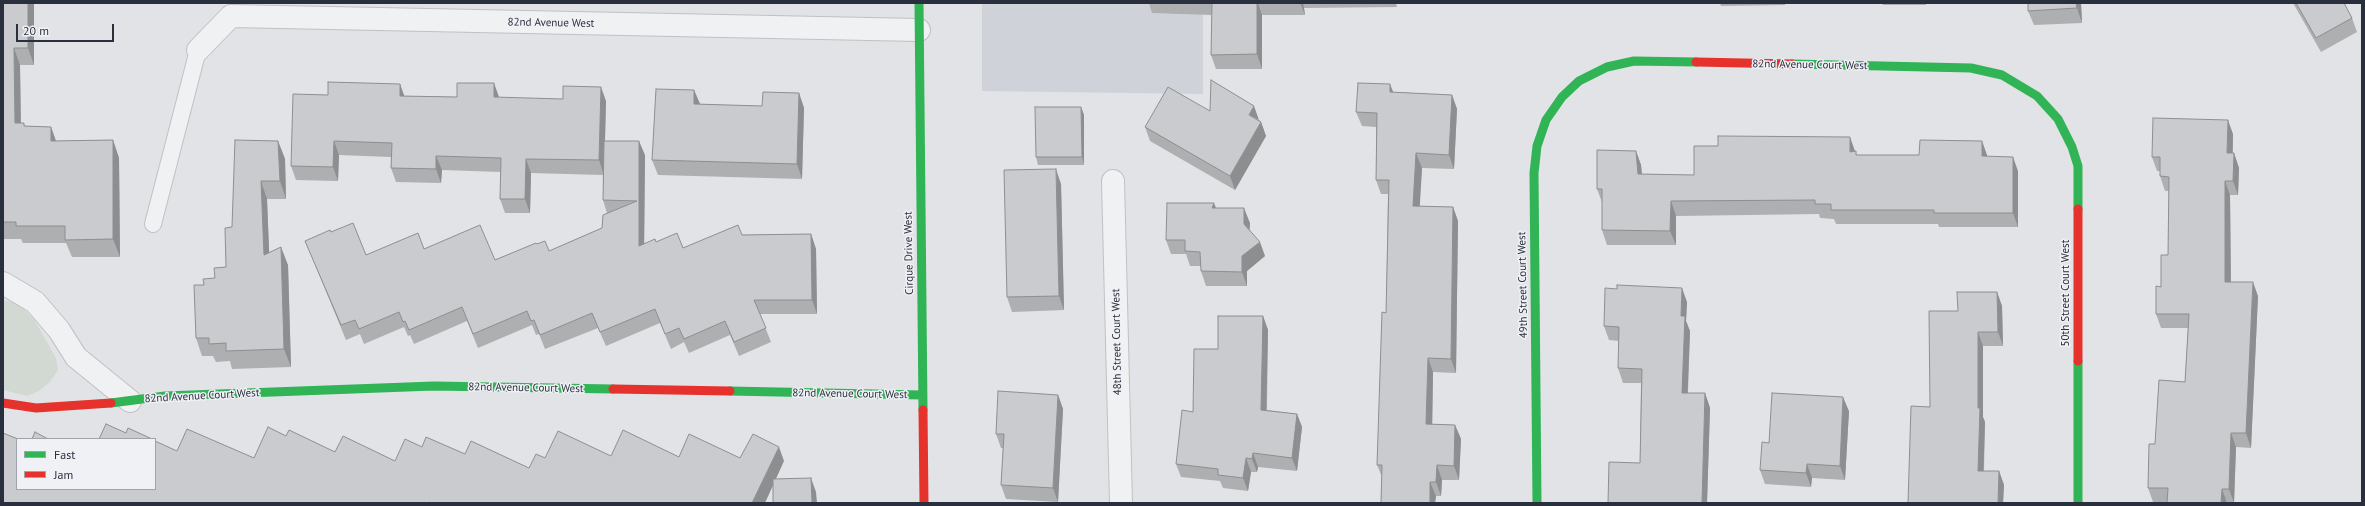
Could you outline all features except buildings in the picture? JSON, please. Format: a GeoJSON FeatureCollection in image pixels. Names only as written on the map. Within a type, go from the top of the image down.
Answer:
{"type":"FeatureCollection","features":[{"type":"Feature","properties":{"kind":"street","name":"Cirque Drive West"},"geometry":{"type":"LineString","coordinates":[[919,3],[924,503]]}},
{"type":"Feature","properties":{"kind":"street","name":"82nd Avenue West"},"geometry":{"type":"LineString","coordinates":[[198,50],[231,16],[919,30]]}},
{"type":"Feature","properties":{"kind":"street","name":"82nd Avenue Court West"},"geometry":{"type":"LineString","coordinates":[[1580,81],[1607,66],[1634,61],[1971,68],[2002,75],[2037,96]]}},
{"type":"Feature","properties":{"kind":"street","name":"49th Street Court West"},"geometry":{"type":"LineString","coordinates":[[1537,503],[1534,173],[1536,153],[1546,120],[1562,97],[1580,81]]}},
{"type":"Feature","properties":{"kind":"street","name":"50th Street Court West"},"geometry":{"type":"LineString","coordinates":[[2037,96],[2058,119],[2072,146],[2078,166],[2078,503]]}},
{"type":"Feature","properties":{"kind":"street","name":"48th Street Court West"},"geometry":{"type":"LineString","coordinates":[[1112,181],[1121,503]]}},
{"type":"Feature","properties":{"kind":"street","name":"82nd Avenue Court West"},"geometry":{"type":"LineString","coordinates":[[3,283],[35,302],[59,330],[76,357],[130,401]]}},
{"type":"Feature","properties":{"kind":"street","name":"82nd Avenue Court West"},"geometry":{"type":"LineString","coordinates":[[3,403],[36,408],[130,401],[165,396],[434,386],[922,395]]}},
{"type":"Feature","properties":{"kind":"lane"},"geometry":{"type":"LineString","coordinates":[[153,224],[198,50]]}},
{"type":"Feature","properties":{"kind":"shaded area"},"geometry":{"type":"Polygon","coordinates":[[[982,3],[1203,3],[1203,94],[982,91],[982,3]]]}},
{"type":"Feature","properties":{"kind":"shaded area"},"geometry":{"type":"Polygon","coordinates":[[[3,300],[19,304],[35,321],[56,358],[58,370],[50,382],[39,391],[27,396],[3,390],[3,300]]]}},
{"type":"Feature","properties":{"kind":"traffic: fast"},"geometry":{"type":"LineString","coordinates":[[919,3],[923,410]]}},
{"type":"Feature","properties":{"kind":"traffic: fast"},"geometry":{"type":"LineString","coordinates":[[1537,503],[1534,173],[1537,146],[1546,120],[1562,97],[1579,81],[1607,67],[1634,61],[1696,62]]}},
{"type":"Feature","properties":{"kind":"traffic: fast"},"geometry":{"type":"LineString","coordinates":[[1792,64],[1971,68],[2002,75],[2037,96],[2058,119],[2072,147],[2078,166],[2078,209]]}},
{"type":"Feature","properties":{"kind":"traffic: fast"},"geometry":{"type":"LineString","coordinates":[[2078,361],[2078,503]]}},
{"type":"Feature","properties":{"kind":"traffic: fast"},"geometry":{"type":"LineString","coordinates":[[111,403],[165,396],[434,386],[613,389]]}},
{"type":"Feature","properties":{"kind":"traffic: fast"},"geometry":{"type":"LineString","coordinates":[[730,391],[922,395]]}},
{"type":"Feature","properties":{"kind":"traffic: jam"},"geometry":{"type":"LineString","coordinates":[[1696,62],[1792,64]]}},
{"type":"Feature","properties":{"kind":"traffic: jam"},"geometry":{"type":"LineString","coordinates":[[2078,209],[2078,361]]}},
{"type":"Feature","properties":{"kind":"traffic: jam"},"geometry":{"type":"LineString","coordinates":[[613,389],[730,391]]}},
{"type":"Feature","properties":{"kind":"traffic: jam"},"geometry":{"type":"LineString","coordinates":[[3,403],[36,408],[111,403]]}},
{"type":"Feature","properties":{"kind":"traffic: jam"},"geometry":{"type":"LineString","coordinates":[[923,410],[924,503]]}}]}
